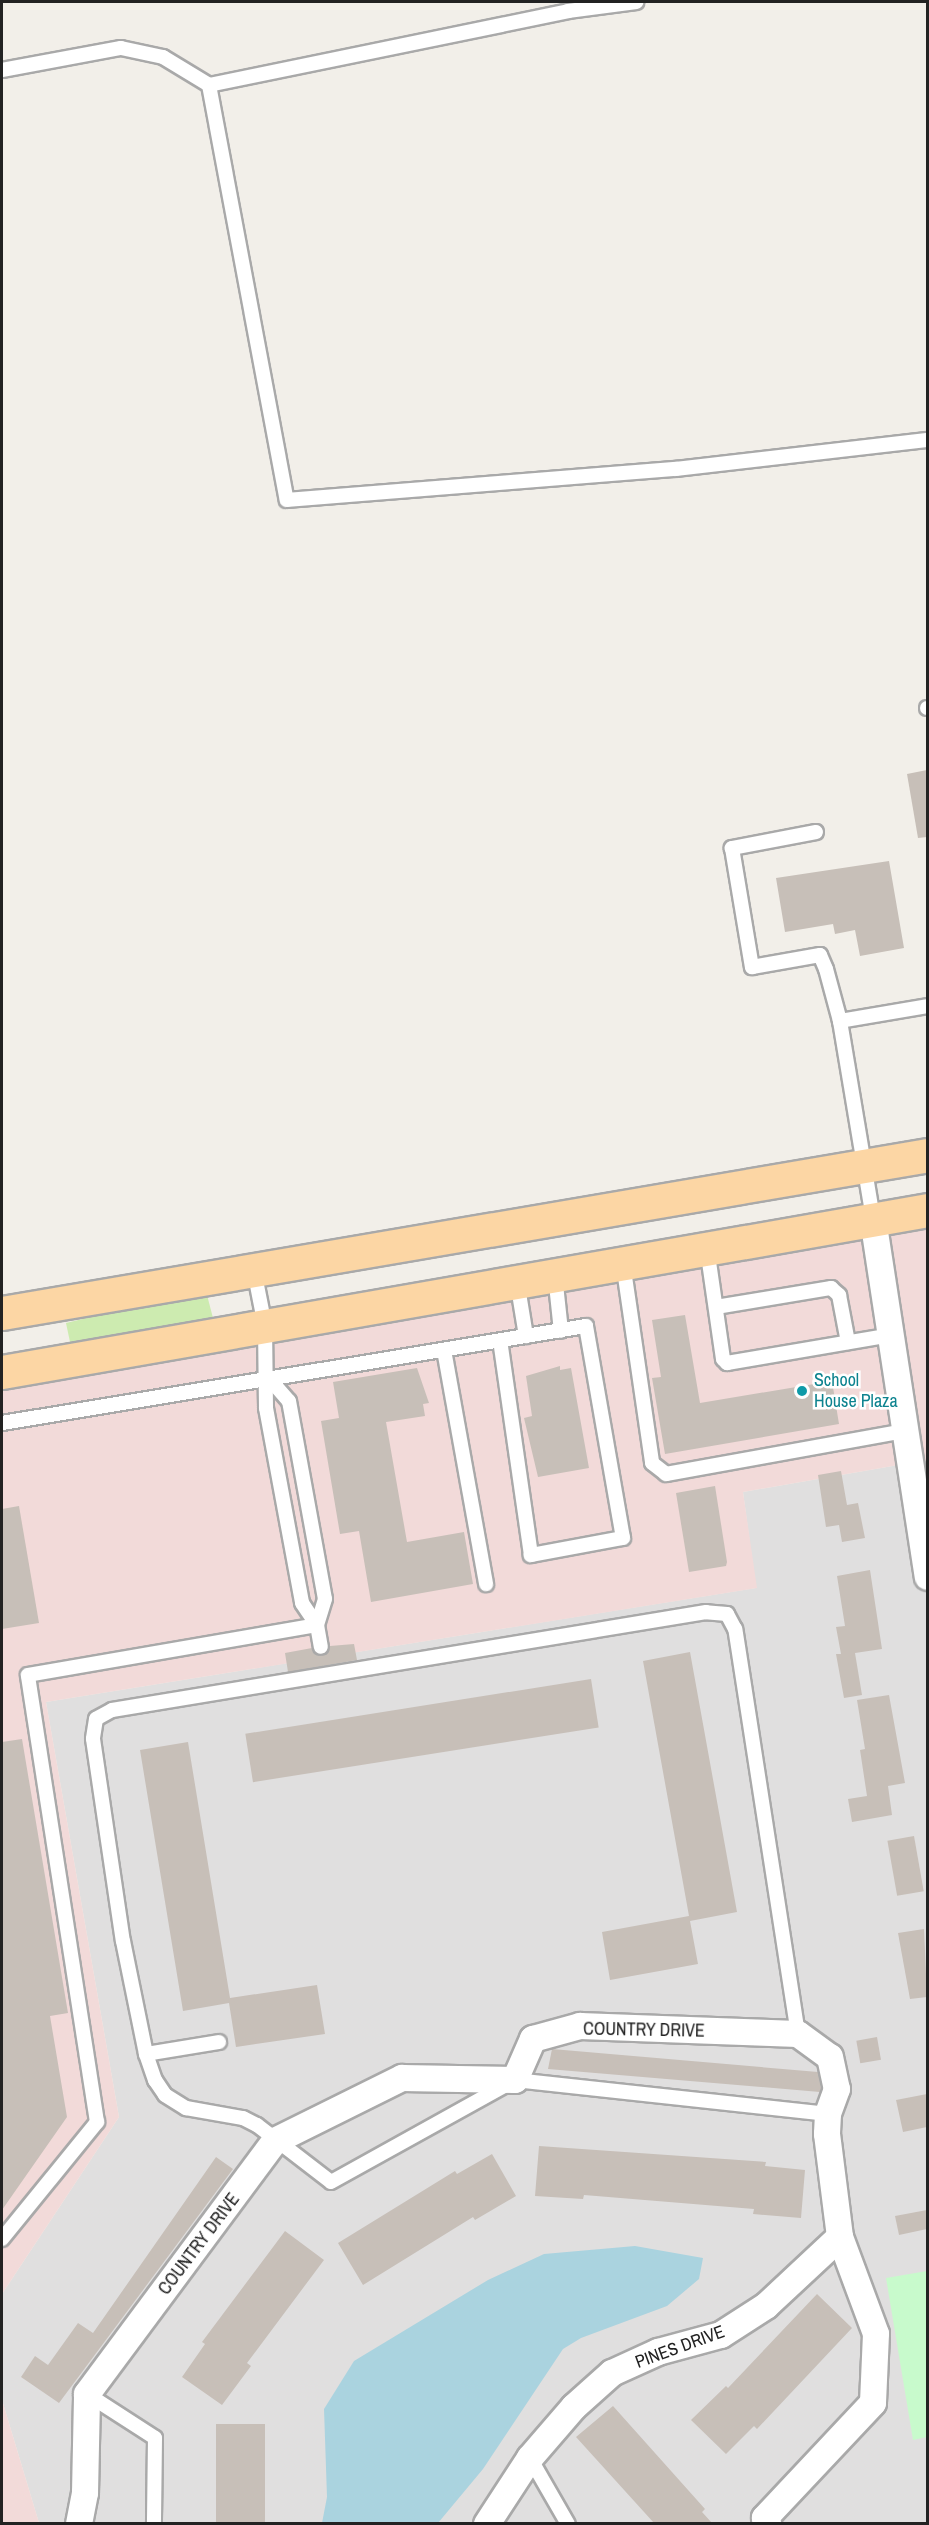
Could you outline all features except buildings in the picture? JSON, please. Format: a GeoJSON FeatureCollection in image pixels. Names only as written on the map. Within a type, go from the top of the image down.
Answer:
{"type":"FeatureCollection","features":[{"type":"Feature","properties":{"kind":"main road"},"geometry":{"type":"LineString","coordinates":[[2,1313],[927,1155]]}},
{"type":"Feature","properties":{"kind":"main road"},"geometry":{"type":"LineString","coordinates":[[2,1372],[927,1210]]}},
{"type":"Feature","properties":{"kind":"street"},"geometry":{"type":"LineString","coordinates":[[873,1219],[927,1577]]}},
{"type":"Feature","properties":{"kind":"street","name":"COUNTRY DRIVE"},"geometry":{"type":"LineString","coordinates":[[87,2394],[275,2141],[402,2078],[515,2080],[533,2039],[579,2026],[798,2034]]}},
{"type":"Feature","properties":{"kind":"street"},"geometry":{"type":"LineString","coordinates":[[768,2523],[765,2518],[873,2403],[876,2334],[840,2237],[828,2114],[837,2089],[830,2057],[798,2034]]}},
{"type":"Feature","properties":{"kind":"street","name":"PINES DRIVE"},"geometry":{"type":"LineString","coordinates":[[487,2523],[530,2458],[574,2407],[612,2373],[658,2352],[721,2335],[766,2306],[840,2237]]}},
{"type":"Feature","properties":{"kind":"street"},"geometry":{"type":"LineString","coordinates":[[79,2523],[85,2493],[87,2394]]}},
{"type":"Feature","properties":{"kind":"lane"},"geometry":{"type":"LineString","coordinates":[[2,70],[121,48],[163,57],[209,86],[567,11],[636,2]]}},
{"type":"Feature","properties":{"kind":"lane"},"geometry":{"type":"LineString","coordinates":[[209,86],[287,500],[676,469],[927,440]]}},
{"type":"Feature","properties":{"kind":"lane"},"geometry":{"type":"LineString","coordinates":[[816,832],[732,848],[752,967],[820,955],[840,1021],[873,1219]]}},
{"type":"Feature","properties":{"kind":"lane"},"geometry":{"type":"LineString","coordinates":[[840,1021],[927,1006]]}},
{"type":"Feature","properties":{"kind":"lane"},"geometry":{"type":"LineString","coordinates":[[707,1248],[723,1359],[727,1363],[891,1335]]}},
{"type":"Feature","properties":{"kind":"lane"},"geometry":{"type":"LineString","coordinates":[[623,1263],[652,1463],[666,1474],[905,1431]]}},
{"type":"Feature","properties":{"kind":"lane"},"geometry":{"type":"LineString","coordinates":[[254,1270],[265,1326],[266,1408],[302,1603],[317,1625],[321,1647]]}},
{"type":"Feature","properties":{"kind":"lane"},"geometry":{"type":"LineString","coordinates":[[555,1275],[561,1331]]}},
{"type":"Feature","properties":{"kind":"lane"},"geometry":{"type":"LineString","coordinates":[[517,1281],[526,1336]]}},
{"type":"Feature","properties":{"kind":"lane"},"geometry":{"type":"LineString","coordinates":[[716,1307],[831,1288],[839,1295],[848,1342]]}},
{"type":"Feature","properties":{"kind":"lane"},"geometry":{"type":"LineString","coordinates":[[2,1423],[267,1377],[585,1326],[622,1538],[531,1555],[500,1341]]}},
{"type":"Feature","properties":{"kind":"lane"},"geometry":{"type":"LineString","coordinates":[[444,1350],[486,1584]]}},
{"type":"Feature","properties":{"kind":"lane"},"geometry":{"type":"LineString","coordinates":[[267,1377],[289,1401],[325,1599],[317,1625]]}},
{"type":"Feature","properties":{"kind":"lane"},"geometry":{"type":"LineString","coordinates":[[286,1513],[308,1509]]}},
{"type":"Feature","properties":{"kind":"lane"},"geometry":{"type":"LineString","coordinates":[[798,2034],[735,1629],[727,1614],[706,1612],[325,1670],[112,1710],[96,1719],[94,1750],[123,1941],[146,2054],[154,2080],[165,2095],[186,2108],[243,2118],[331,2182],[515,2080],[828,2114]]}},
{"type":"Feature","properties":{"kind":"lane"},"geometry":{"type":"LineString","coordinates":[[2,2239],[98,2121],[28,1675],[317,1625]]}},
{"type":"Feature","properties":{"kind":"lane"},"geometry":{"type":"LineString","coordinates":[[146,2054],[219,2042]]}},
{"type":"Feature","properties":{"kind":"lane"},"geometry":{"type":"LineString","coordinates":[[87,2394],[155,2438],[154,2523]]}},
{"type":"Feature","properties":{"kind":"lane"},"geometry":{"type":"LineString","coordinates":[[530,2458],[568,2523]]}},
{"type":"Feature","properties":{"kind":"shaded area"},"geometry":{"type":"Polygon","coordinates":[[[927,1222],[927,1460],[743,1492],[757,1588],[46,1702],[119,2117],[2,2294],[2,1382],[927,1222]]]}},
{"type":"Feature","properties":{"kind":"shaded area"},"geometry":{"type":"Polygon","coordinates":[[[927,1460],[927,2523],[39,2523],[2,2400],[2,2294],[119,2117],[46,1702],[756,1588],[743,1492],[927,1460]]]}},
{"type":"Feature","properties":{"kind":"shaded area"},"geometry":{"type":"Polygon","coordinates":[[[2,2400],[39,2523],[2,2523],[2,2400]]]}},
{"type":"Feature","properties":{"kind":"green space"},"geometry":{"type":"Polygon","coordinates":[[[207,1295],[213,1318],[70,1342],[66,1323],[153,1302],[207,1295]]]}},
{"type":"Feature","properties":{"kind":"green space"},"geometry":{"type":"Polygon","coordinates":[[[927,2271],[927,2437],[913,2440],[886,2278],[927,2271]]]}},
{"type":"Feature","properties":{"kind":"water"},"geometry":{"type":"Polygon","coordinates":[[[635,2246],[703,2258],[699,2279],[667,2306],[581,2338],[563,2349],[483,2469],[438,2523],[322,2523],[327,2497],[324,2409],[354,2361],[488,2280],[544,2254],[635,2246]]]}},
{"type":"Feature","properties":{"kind":"place","name":"School House Plaza"},"geometry":{"type":"Point","coordinates":[802,1391]}}]}
